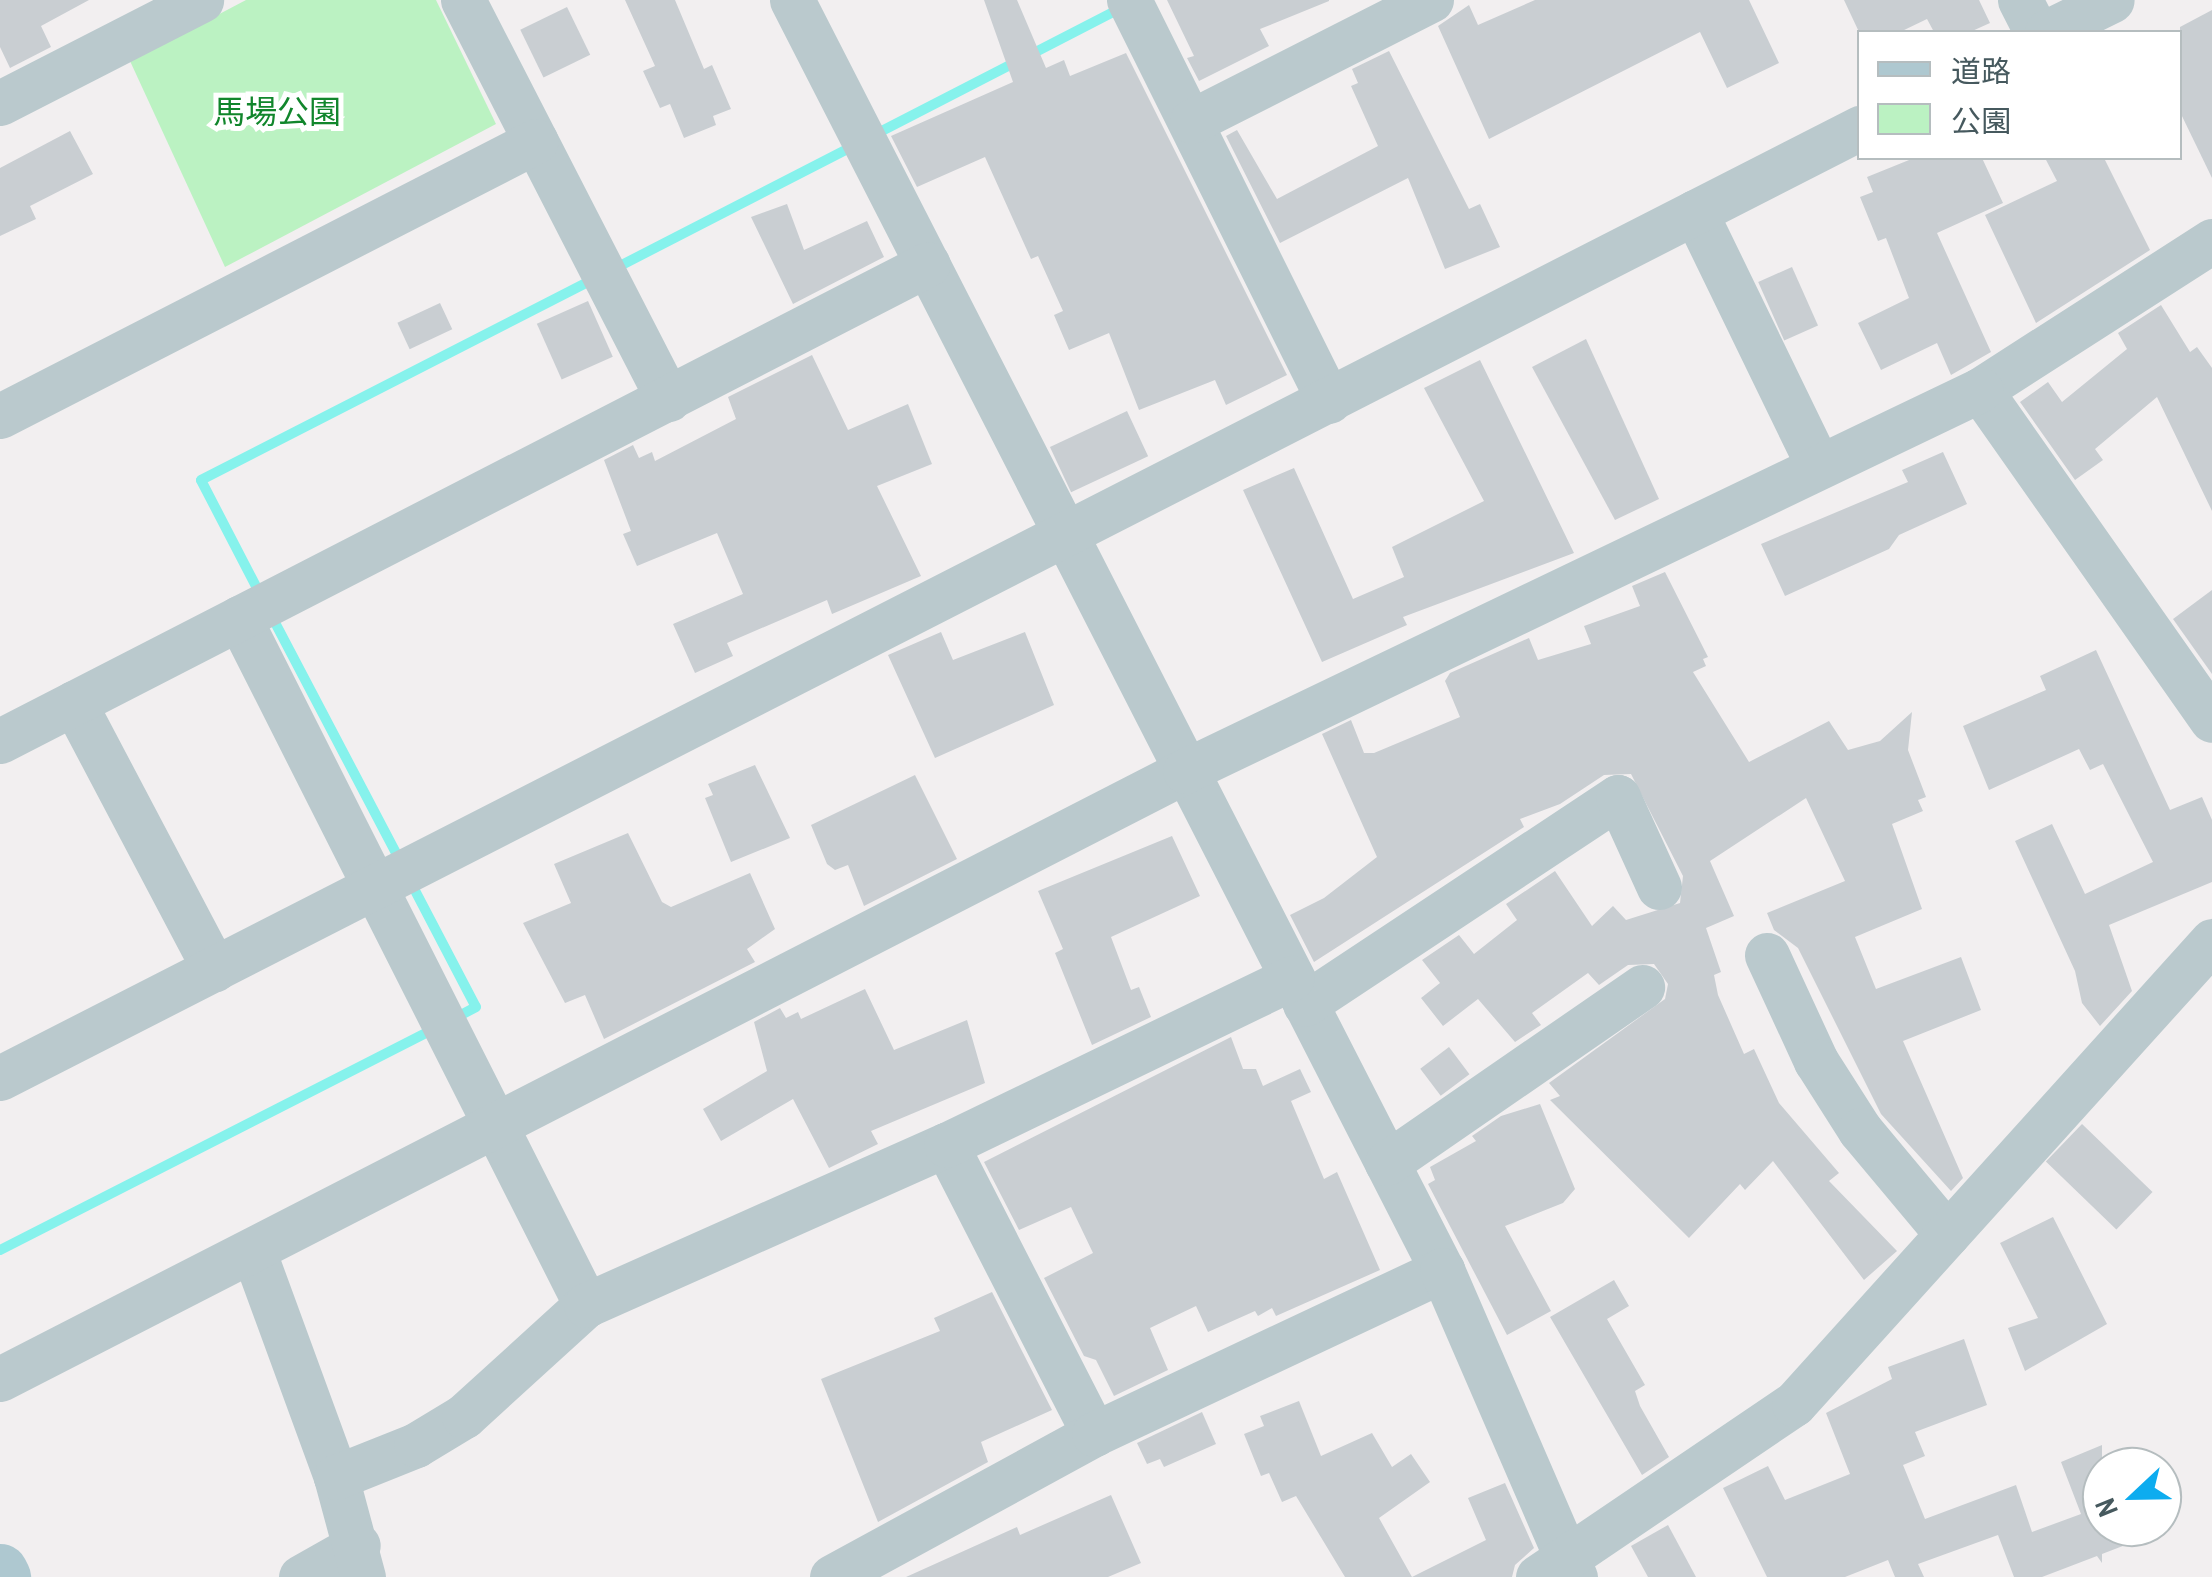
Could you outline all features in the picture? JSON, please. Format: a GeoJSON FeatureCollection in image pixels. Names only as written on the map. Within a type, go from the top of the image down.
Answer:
{"type":"FeatureCollection","features":[{"type":"Feature","properties":{"kind":"street"},"geometry":{"type":"LineString","coordinates":[[0,103],[201,0]]}},
{"type":"Feature","properties":{"kind":"street"},"geometry":{"type":"LineString","coordinates":[[463,0],[668,399]]}},
{"type":"Feature","properties":{"kind":"street"},"geometry":{"type":"LineString","coordinates":[[792,0],[1442,1270],[1561,1570],[1794,1404],[2212,941]]}},
{"type":"Feature","properties":{"kind":"street"},"geometry":{"type":"LineString","coordinates":[[1129,0],[1328,401]]}},
{"type":"Feature","properties":{"kind":"street"},"geometry":{"type":"LineString","coordinates":[[1192,122],[1430,0]]}},
{"type":"Feature","properties":{"kind":"street"},"geometry":{"type":"LineString","coordinates":[[2020,0],[2035,30]]}},
{"type":"Feature","properties":{"kind":"street"},"geometry":{"type":"LineString","coordinates":[[2051,30],[2112,0]]}},
{"type":"Feature","properties":{"kind":"street"},"geometry":{"type":"LineString","coordinates":[[0,1078],[1857,130]]}},
{"type":"Feature","properties":{"kind":"street"},"geometry":{"type":"LineString","coordinates":[[0,416],[536,141]]}},
{"type":"Feature","properties":{"kind":"street"},"geometry":{"type":"LineString","coordinates":[[1695,212],[1818,465]]}},
{"type":"Feature","properties":{"kind":"street"},"geometry":{"type":"LineString","coordinates":[[0,1379],[254,1250],[497,1119],[1185,771],[1980,390],[2212,241]]}},
{"type":"Feature","properties":{"kind":"street"},"geometry":{"type":"LineString","coordinates":[[0,741],[928,264]]}},
{"type":"Feature","properties":{"kind":"street"},"geometry":{"type":"LineString","coordinates":[[1980,390],[2212,720]]}},
{"type":"Feature","properties":{"kind":"street"},"geometry":{"type":"LineString","coordinates":[[238,618],[497,1119],[586,1305]]}},
{"type":"Feature","properties":{"kind":"street"},"geometry":{"type":"LineString","coordinates":[[74,703],[214,969]]}},
{"type":"Feature","properties":{"kind":"street"},"geometry":{"type":"LineString","coordinates":[[336,1477],[464,1416],[586,1305],[1299,991],[1618,797],[1659,888]]}},
{"type":"Feature","properties":{"kind":"street"},"geometry":{"type":"LineString","coordinates":[[1767,955],[1816,1062],[1860,1130],[1947,1234]]}},
{"type":"Feature","properties":{"kind":"street"},"geometry":{"type":"LineString","coordinates":[[1386,1162],[1642,987]]}},
{"type":"Feature","properties":{"kind":"street"},"geometry":{"type":"LineString","coordinates":[[946,1145],[1094,1434]]}},
{"type":"Feature","properties":{"kind":"street"},"geometry":{"type":"LineString","coordinates":[[254,1250],[336,1477],[361,1561],[301,1577]]}},
{"type":"Feature","properties":{"kind":"street"},"geometry":{"type":"LineString","coordinates":[[832,1577],[1094,1434],[1442,1270]]}},
{"type":"Feature","properties":{"kind":"green space","name":"馬場公園"},"geometry":{"type":"Polygon","coordinates":[[[246,0],[436,0],[496,124],[225,267],[130,61],[246,0]]]}},
{"type":"Feature","properties":{"kind":"building"},"geometry":{"type":"Polygon","coordinates":[[[0,0],[89,0],[41,26],[51,47],[10,68],[0,47],[0,0]]]}},
{"type":"Feature","properties":{"kind":"building"},"geometry":{"type":"Polygon","coordinates":[[[625,0],[675,0],[704,69],[712,65],[731,109],[713,116],[716,125],[684,138],[670,104],[660,108],[643,71],[655,66],[625,0]]]}},
{"type":"Feature","properties":{"kind":"building"},"geometry":{"type":"Polygon","coordinates":[[[984,0],[1017,0],[1046,68],[1064,60],[1070,76],[1126,53],[1287,375],[1226,405],[1215,380],[1139,410],[1109,333],[1069,350],[1054,315],[1063,311],[1038,256],[1031,259],[985,157],[917,187],[891,136],[1013,82],[984,0]]]}},
{"type":"Feature","properties":{"kind":"building"},"geometry":{"type":"Polygon","coordinates":[[[1167,0],[1329,1],[1260,29],[1269,46],[1199,81],[1187,58],[1194,56],[1167,0]]]}},
{"type":"Feature","properties":{"kind":"building"},"geometry":{"type":"Polygon","coordinates":[[[1535,0],[1749,0],[1779,63],[1727,88],[1700,32],[1489,139],[1438,26],[1469,5],[1478,25],[1535,0]]]}},
{"type":"Feature","properties":{"kind":"building"},"geometry":{"type":"Polygon","coordinates":[[[1844,0],[1979,0],[1990,23],[1974,30],[1933,30],[1927,19],[1904,30],[1858,30],[1844,0]]]}},
{"type":"Feature","properties":{"kind":"building"},"geometry":{"type":"Polygon","coordinates":[[[567,7],[590,55],[543,77],[520,30],[567,7]]]}},
{"type":"Feature","properties":{"kind":"building"},"geometry":{"type":"Polygon","coordinates":[[[2212,10],[2212,178],[2182,116],[2180,27],[2212,10]]]}},
{"type":"Feature","properties":{"kind":"building"},"geometry":{"type":"Polygon","coordinates":[[[1389,51],[1469,209],[1480,204],[1500,247],[1445,269],[1408,178],[1280,243],[1226,136],[1237,130],[1277,199],[1378,146],[1351,86],[1358,83],[1352,69],[1389,51]]]}},
{"type":"Feature","properties":{"kind":"building"},"geometry":{"type":"Polygon","coordinates":[[[70,131],[93,174],[30,206],[36,219],[0,236],[0,168],[70,131]]]}},
{"type":"Feature","properties":{"kind":"building"},"geometry":{"type":"Polygon","coordinates":[[[1909,160],[1983,160],[2003,203],[1937,233],[1991,352],[1951,375],[1937,343],[1881,370],[1858,323],[1909,298],[1886,238],[1878,241],[1860,197],[1873,192],[1867,177],[1909,160]]]}},
{"type":"Feature","properties":{"kind":"building"},"geometry":{"type":"Polygon","coordinates":[[[2046,160],[2105,160],[2150,250],[2036,323],[1985,215],[2057,181],[2046,160]]]}},
{"type":"Feature","properties":{"kind":"building"},"geometry":{"type":"Polygon","coordinates":[[[787,204],[804,250],[867,221],[884,257],[793,304],[751,217],[787,204]]]}},
{"type":"Feature","properties":{"kind":"building"},"geometry":{"type":"Polygon","coordinates":[[[1792,267],[1818,325],[1784,341],[1758,282],[1792,267]]]}},
{"type":"Feature","properties":{"kind":"building"},"geometry":{"type":"Polygon","coordinates":[[[588,301],[613,357],[562,380],[537,324],[588,301]]]}},
{"type":"Feature","properties":{"kind":"building"},"geometry":{"type":"Polygon","coordinates":[[[440,303],[452,329],[410,349],[397,323],[440,303]]]}},
{"type":"Feature","properties":{"kind":"building"},"geometry":{"type":"Polygon","coordinates":[[[2161,305],[2190,352],[2197,347],[2212,368],[2212,511],[2157,397],[2095,449],[2103,460],[2075,480],[2020,402],[2048,382],[2062,402],[2127,349],[2118,333],[2161,305]]]}},
{"type":"Feature","properties":{"kind":"building"},"geometry":{"type":"Polygon","coordinates":[[[1586,339],[1659,499],[1615,520],[1532,367],[1586,339]]]}},
{"type":"Feature","properties":{"kind":"building"},"geometry":{"type":"Polygon","coordinates":[[[812,355],[848,430],[908,404],[932,464],[877,486],[921,576],[832,614],[827,600],[727,643],[733,656],[695,673],[673,624],[743,594],[717,533],[637,566],[623,534],[631,531],[604,460],[633,445],[639,458],[652,452],[655,461],[736,419],[728,397],[812,355]]]}},
{"type":"Feature","properties":{"kind":"building"},"geometry":{"type":"Polygon","coordinates":[[[1480,360],[1574,553],[1403,617],[1407,625],[1322,662],[1243,490],[1294,468],[1353,599],[1404,577],[1392,547],[1484,501],[1424,388],[1480,360]]]}},
{"type":"Feature","properties":{"kind":"building"},"geometry":{"type":"Polygon","coordinates":[[[1127,411],[1148,456],[1071,492],[1050,447],[1127,411]]]}},
{"type":"Feature","properties":{"kind":"building"},"geometry":{"type":"Polygon","coordinates":[[[1943,452],[1967,504],[1899,535],[1889,549],[1785,596],[1761,544],[1908,482],[1902,470],[1943,452]]]}},
{"type":"Feature","properties":{"kind":"building"},"geometry":{"type":"Polygon","coordinates":[[[1665,572],[1708,657],[1703,659],[1706,666],[1693,672],[1749,762],[1829,721],[1848,750],[1880,741],[1912,712],[1908,750],[1926,797],[1918,800],[1923,811],[1892,824],[1922,909],[1855,937],[1876,989],[1961,957],[1981,1010],[1903,1041],[1963,1178],[1951,1191],[1881,1114],[1798,948],[1774,930],[1767,913],[1845,881],[1806,798],[1710,861],[1734,916],[1706,928],[1721,972],[1714,975],[1718,995],[1744,1054],[1754,1049],[1779,1103],[1839,1173],[1829,1181],[1897,1251],[1864,1280],[1773,1161],[1745,1190],[1740,1184],[1689,1238],[1550,1100],[1560,1096],[1549,1083],[1665,999],[1668,984],[1654,964],[1628,965],[1599,985],[1588,973],[1532,1013],[1541,1025],[1515,1042],[1478,999],[1443,1026],[1421,998],[1440,983],[1422,960],[1459,935],[1474,954],[1517,920],[1506,904],[1555,871],[1592,926],[1613,906],[1626,920],[1680,903],[1683,876],[1631,774],[1604,775],[1560,804],[1520,819],[1524,827],[1314,962],[1290,915],[1324,898],[1377,857],[1322,734],[1351,720],[1364,753],[1374,753],[1460,717],[1445,681],[1450,673],[1529,638],[1538,660],[1591,644],[1584,626],[1640,606],[1632,586],[1665,572]]]}},
{"type":"Feature","properties":{"kind":"building"},"geometry":{"type":"Polygon","coordinates":[[[2212,590],[2212,674],[2173,619],[2212,590]]]}},
{"type":"Feature","properties":{"kind":"building"},"geometry":{"type":"Polygon","coordinates":[[[941,632],[953,660],[1025,632],[1054,705],[935,758],[888,655],[941,632]]]}},
{"type":"Feature","properties":{"kind":"building"},"geometry":{"type":"Polygon","coordinates":[[[2096,650],[2170,810],[2202,797],[2212,820],[2212,882],[2109,925],[2132,991],[2100,1026],[2082,1003],[2075,971],[2015,841],[2052,824],[2085,894],[2153,862],[2103,764],[2090,770],[2079,749],[1989,790],[1963,726],[2046,690],[2040,676],[2096,650]]]}},
{"type":"Feature","properties":{"kind":"building"},"geometry":{"type":"Polygon","coordinates":[[[755,765],[790,838],[731,862],[705,798],[713,795],[708,784],[755,765]]]}},
{"type":"Feature","properties":{"kind":"building"},"geometry":{"type":"Polygon","coordinates":[[[915,775],[957,859],[864,906],[848,865],[835,870],[827,864],[811,825],[915,775]]]}},
{"type":"Feature","properties":{"kind":"building"},"geometry":{"type":"Polygon","coordinates":[[[628,833],[662,902],[671,907],[750,873],[775,929],[747,949],[755,962],[604,1039],[585,995],[565,1003],[523,923],[571,903],[554,864],[628,833]]]}},
{"type":"Feature","properties":{"kind":"building"},"geometry":{"type":"Polygon","coordinates":[[[1172,836],[1200,896],[1111,937],[1131,990],[1139,987],[1151,1017],[1092,1045],[1055,953],[1063,949],[1038,891],[1172,836]]]}},
{"type":"Feature","properties":{"kind":"building"},"geometry":{"type":"Polygon","coordinates":[[[865,989],[894,1050],[967,1020],[985,1083],[871,1131],[878,1144],[829,1168],[793,1099],[721,1141],[703,1109],[767,1071],[754,1022],[780,1008],[786,1018],[798,1012],[801,1019],[865,989]]]}},
{"type":"Feature","properties":{"kind":"building"},"geometry":{"type":"Polygon","coordinates":[[[1231,1037],[1243,1069],[1256,1069],[1263,1086],[1300,1069],[1311,1092],[1291,1101],[1324,1179],[1337,1172],[1380,1270],[1276,1316],[1272,1308],[1258,1316],[1255,1311],[1208,1332],[1196,1306],[1150,1328],[1168,1370],[1114,1396],[1096,1360],[1084,1356],[1044,1278],[1093,1253],[1071,1207],[1019,1230],[984,1162],[1231,1037]]]}},
{"type":"Feature","properties":{"kind":"building"},"geometry":{"type":"Polygon","coordinates":[[[1449,1047],[1469,1074],[1441,1096],[1420,1069],[1449,1047]]]}},
{"type":"Feature","properties":{"kind":"building"},"geometry":{"type":"Polygon","coordinates":[[[1540,1104],[1575,1189],[1563,1203],[1505,1226],[1551,1311],[1507,1335],[1428,1184],[1435,1180],[1430,1167],[1476,1141],[1472,1136],[1501,1116],[1540,1104]]]}},
{"type":"Feature","properties":{"kind":"building"},"geometry":{"type":"Polygon","coordinates":[[[2082,1124],[2152,1192],[2116,1229],[2046,1161],[2082,1124]]]}},
{"type":"Feature","properties":{"kind":"building"},"geometry":{"type":"Polygon","coordinates":[[[2053,1217],[2107,1324],[2025,1371],[2008,1328],[2038,1318],[2000,1243],[2053,1217]]]}},
{"type":"Feature","properties":{"kind":"building"},"geometry":{"type":"Polygon","coordinates":[[[1614,1280],[1629,1306],[1607,1319],[1645,1385],[1635,1391],[1640,1406],[1669,1457],[1642,1475],[1550,1317],[1614,1280]]]}},
{"type":"Feature","properties":{"kind":"building"},"geometry":{"type":"Polygon","coordinates":[[[992,1292],[1052,1410],[981,1442],[988,1462],[878,1522],[821,1379],[940,1331],[934,1318],[992,1292]]]}},
{"type":"Feature","properties":{"kind":"building"},"geometry":{"type":"Polygon","coordinates":[[[1964,1339],[1987,1405],[1915,1432],[1925,1456],[1903,1465],[1925,1519],[2016,1485],[2032,1532],[2081,1514],[2061,1462],[2082,1453],[2082,1547],[2120,1547],[2102,1554],[2102,1563],[2097,1556],[2042,1577],[2014,1577],[1998,1535],[1918,1564],[1924,1577],[1895,1577],[1888,1560],[1845,1577],[1767,1577],[1723,1488],[1768,1466],[1785,1500],[1850,1474],[1826,1413],[1892,1379],[1888,1367],[1964,1339]]]}},
{"type":"Feature","properties":{"kind":"building"},"geometry":{"type":"Polygon","coordinates":[[[1299,1401],[1321,1456],[1372,1433],[1392,1467],[1411,1454],[1430,1482],[1379,1518],[1412,1577],[1345,1577],[1296,1496],[1282,1502],[1269,1473],[1261,1476],[1244,1434],[1264,1426],[1260,1416],[1299,1401]]]}},
{"type":"Feature","properties":{"kind":"building"},"geometry":{"type":"Polygon","coordinates":[[[1202,1412],[1216,1444],[1164,1467],[1160,1459],[1147,1464],[1137,1443],[1202,1412]]]}},
{"type":"Feature","properties":{"kind":"building"},"geometry":{"type":"Polygon","coordinates":[[[1505,1483],[1534,1548],[1515,1565],[1512,1577],[1412,1577],[1486,1540],[1468,1498],[1505,1483]]]}},
{"type":"Feature","properties":{"kind":"building"},"geometry":{"type":"Polygon","coordinates":[[[1111,1495],[1141,1563],[1108,1577],[906,1577],[1017,1527],[1020,1535],[1111,1495]]]}},
{"type":"Feature","properties":{"kind":"building"},"geometry":{"type":"Polygon","coordinates":[[[1668,1525],[1696,1577],[1648,1577],[1631,1546],[1668,1525]]]}},
{"type":"Feature","properties":{"kind":"waterway"},"geometry":{"type":"LineString","coordinates":[[874,135],[1121,8]]}},
{"type":"Feature","properties":{"kind":"waterway"},"geometry":{"type":"LineString","coordinates":[[612,270],[855,145]]}},
{"type":"Feature","properties":{"kind":"waterway"},"geometry":{"type":"LineString","coordinates":[[260,594],[201,480],[592,280]]}},
{"type":"Feature","properties":{"kind":"waterway"},"geometry":{"type":"LineString","coordinates":[[270,613],[399,859]]}},
{"type":"Feature","properties":{"kind":"waterway"},"geometry":{"type":"LineString","coordinates":[[409,879],[476,1007],[455,1018]]}},
{"type":"Feature","properties":{"kind":"waterway"},"geometry":{"type":"LineString","coordinates":[[0,1250],[436,1028]]}}]}
